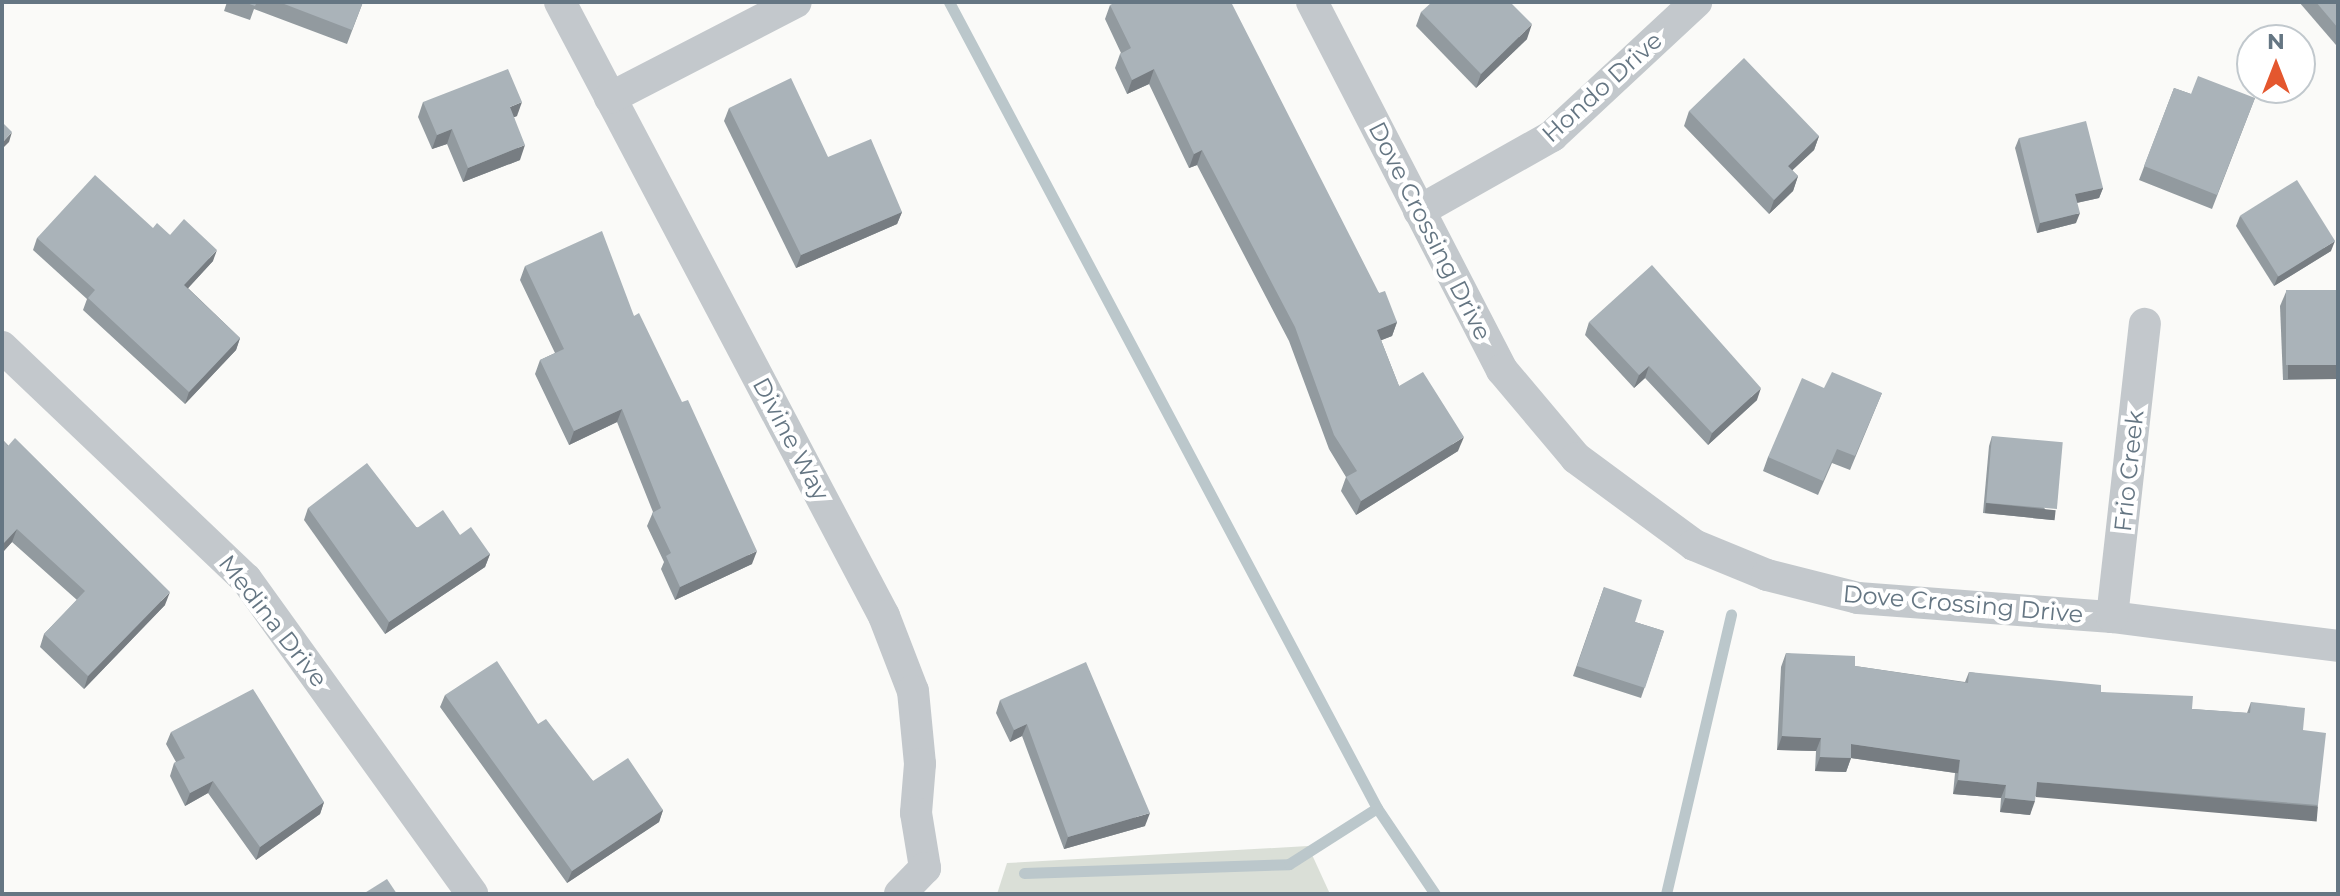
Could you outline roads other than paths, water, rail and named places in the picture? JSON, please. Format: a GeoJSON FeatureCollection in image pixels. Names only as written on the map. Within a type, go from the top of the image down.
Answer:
{"type":"FeatureCollection","features":[{"type":"Feature","properties":{"kind":"street","name":"Divine Way"},"geometry":{"type":"LineString","coordinates":[[560,2],[884,616],[913,691],[916,813],[925,868],[900,894]]}},
{"type":"Feature","properties":{"kind":"street"},"geometry":{"type":"LineString","coordinates":[[610,98],[796,2]]}},
{"type":"Feature","properties":{"kind":"street","name":"Dove Crossing Drive"},"geometry":{"type":"LineString","coordinates":[[1312,2],[1502,370],[1576,458],[1694,545],[1767,575],[1858,598],[2112,617],[2338,646]]}},
{"type":"Feature","properties":{"kind":"street","name":"Hondo Drive"},"geometry":{"type":"LineString","coordinates":[[1419,211],[1552,136],[1696,2]]}},
{"type":"Feature","properties":{"kind":"street","name":"Frio Creek"},"geometry":{"type":"LineString","coordinates":[[2112,617],[2145,324]]}},
{"type":"Feature","properties":{"kind":"street","name":"Medina Drive"},"geometry":{"type":"LineString","coordinates":[[2,347],[246,579],[472,894]]}},
{"type":"Feature","properties":{"kind":"waterway"},"geometry":{"type":"LineString","coordinates":[[949,2],[1377,808],[1435,894]]}},
{"type":"Feature","properties":{"kind":"waterway"},"geometry":{"type":"LineString","coordinates":[[1666,894],[1731,614]]}},
{"type":"Feature","properties":{"kind":"waterway"},"geometry":{"type":"LineString","coordinates":[[1024,873],[1289,864],[1377,808]]}}]}
